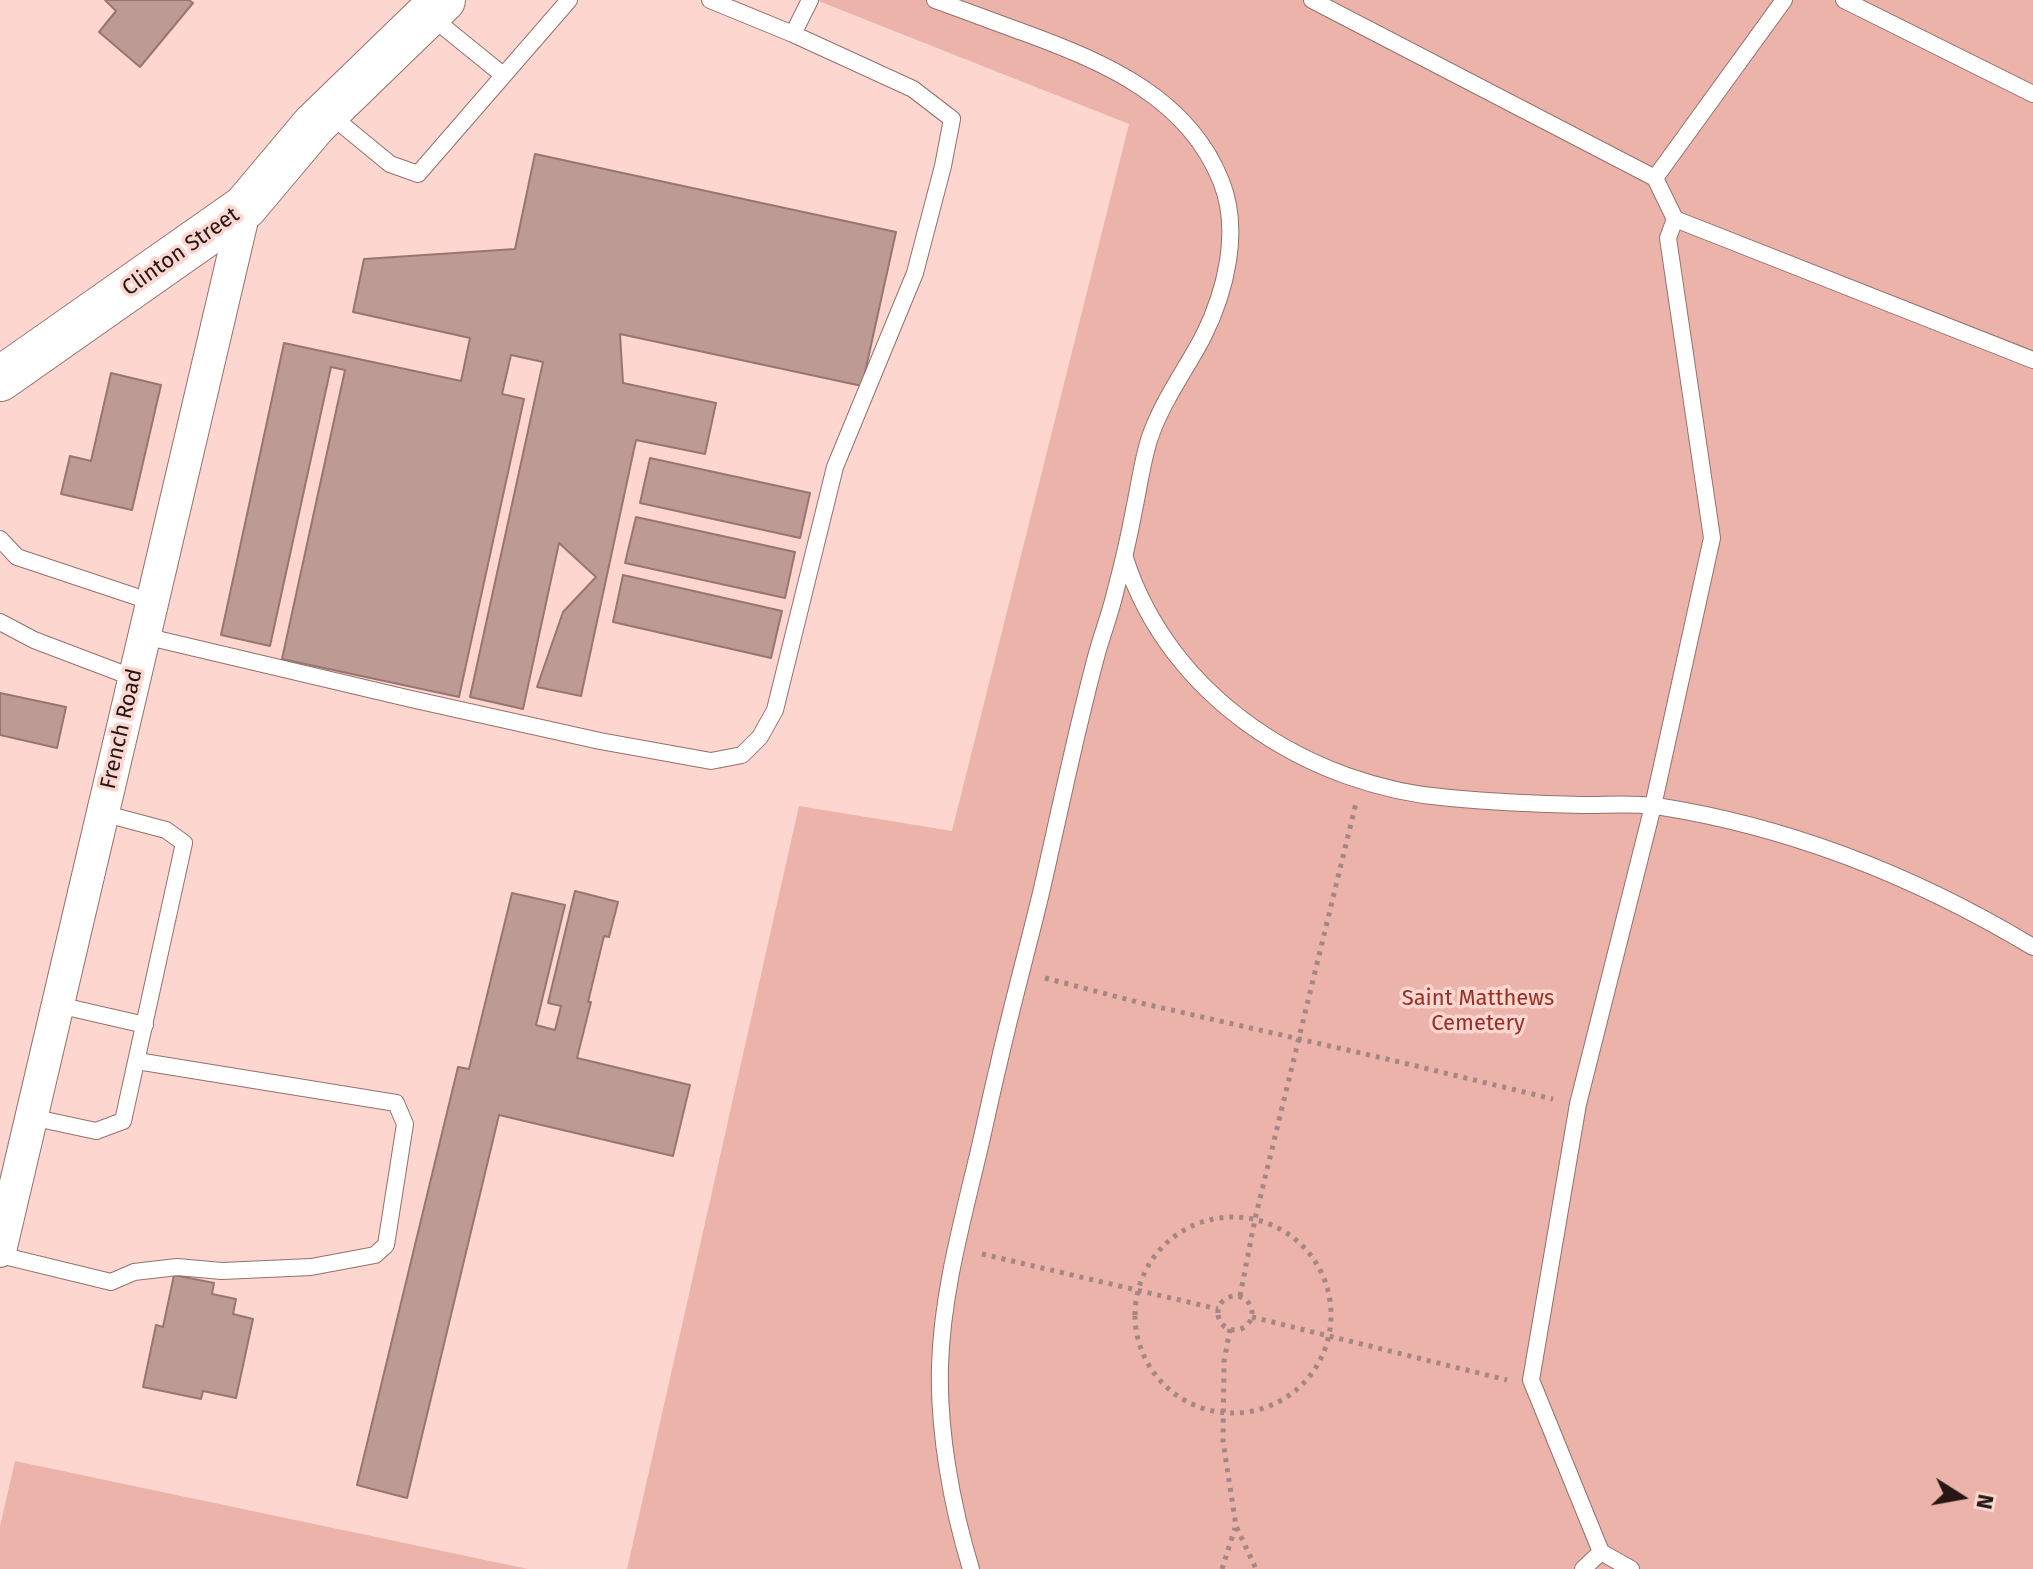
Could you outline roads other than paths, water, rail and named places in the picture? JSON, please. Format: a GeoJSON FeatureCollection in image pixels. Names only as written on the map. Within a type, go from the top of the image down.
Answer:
{"type":"FeatureCollection","features":[{"type":"Feature","properties":{"kind":"main road","name":"Clinton Street"},"geometry":{"type":"LineString","coordinates":[[0,379],[245,207],[327,112],[436,7]]}},
{"type":"Feature","properties":{"kind":"street","name":"French Road"},"geometry":{"type":"LineString","coordinates":[[0,1253],[245,207]]}},
{"type":"Feature","properties":{"kind":"lane"},"geometry":{"type":"LineString","coordinates":[[327,112],[390,164],[418,174],[569,0]]}},
{"type":"Feature","properties":{"kind":"lane"},"geometry":{"type":"LineString","coordinates":[[144,636],[600,741],[711,761],[742,755],[760,737],[775,710],[835,467],[915,273],[952,119],[913,89],[710,0]]}},
{"type":"Feature","properties":{"kind":"lane"},"geometry":{"type":"LineString","coordinates":[[793,34],[810,0]]}},
{"type":"Feature","properties":{"kind":"lane"},"geometry":{"type":"LineString","coordinates":[[935,0],[1110,68],[1167,104],[1202,144],[1222,183],[1227,203],[1230,258],[1205,334],[1149,440],[1115,596],[1096,654],[955,1249],[939,1368],[950,1483],[967,1568]]}},
{"type":"Feature","properties":{"kind":"lane"},"geometry":{"type":"LineString","coordinates":[[1312,0],[1655,178],[1675,219],[2033,360]]}},
{"type":"Feature","properties":{"kind":"lane"},"geometry":{"type":"LineString","coordinates":[[1655,178],[1784,0]]}},
{"type":"Feature","properties":{"kind":"lane"},"geometry":{"type":"LineString","coordinates":[[1844,0],[2033,94]]}},
{"type":"Feature","properties":{"kind":"lane"},"geometry":{"type":"LineString","coordinates":[[436,7],[503,75]]}},
{"type":"Feature","properties":{"kind":"lane"},"geometry":{"type":"LineString","coordinates":[[1631,1569],[1601,1552],[1531,1380],[1578,1104],[1653,806],[1712,538],[1668,238],[1675,219]]}},
{"type":"Feature","properties":{"kind":"lane"},"geometry":{"type":"LineString","coordinates":[[0,539],[17,557],[152,602]]}},
{"type":"Feature","properties":{"kind":"lane"},"geometry":{"type":"LineString","coordinates":[[1124,556],[1136,590],[1167,645],[1181,663],[1240,718],[1307,760],[1399,791],[1447,798],[1653,806],[1783,835],[1874,865],[1933,891],[2033,947]]}},
{"type":"Feature","properties":{"kind":"lane"},"geometry":{"type":"LineString","coordinates":[[0,622],[34,640],[134,678]]}},
{"type":"Feature","properties":{"kind":"lane"},"geometry":{"type":"LineString","coordinates":[[31,1117],[96,1131],[123,1121],[184,843],[166,830],[102,813]]}},
{"type":"Feature","properties":{"kind":"lane"},"geometry":{"type":"LineString","coordinates":[[58,1005],[145,1025]]}},
{"type":"Feature","properties":{"kind":"lane"},"geometry":{"type":"LineString","coordinates":[[0,1253],[111,1282],[134,1272],[177,1267],[222,1271],[311,1267],[375,1255],[386,1245],[405,1124],[396,1103],[137,1061]]}},
{"type":"Feature","properties":{"kind":"lane"},"geometry":{"type":"LineString","coordinates":[[1583,1569],[1601,1552]]}},
{"type":"Feature","properties":{"kind":"park label","name":"Saint Matthews Cemetery"},"geometry":{"type":"Point","coordinates":[1478,1012]}}]}
